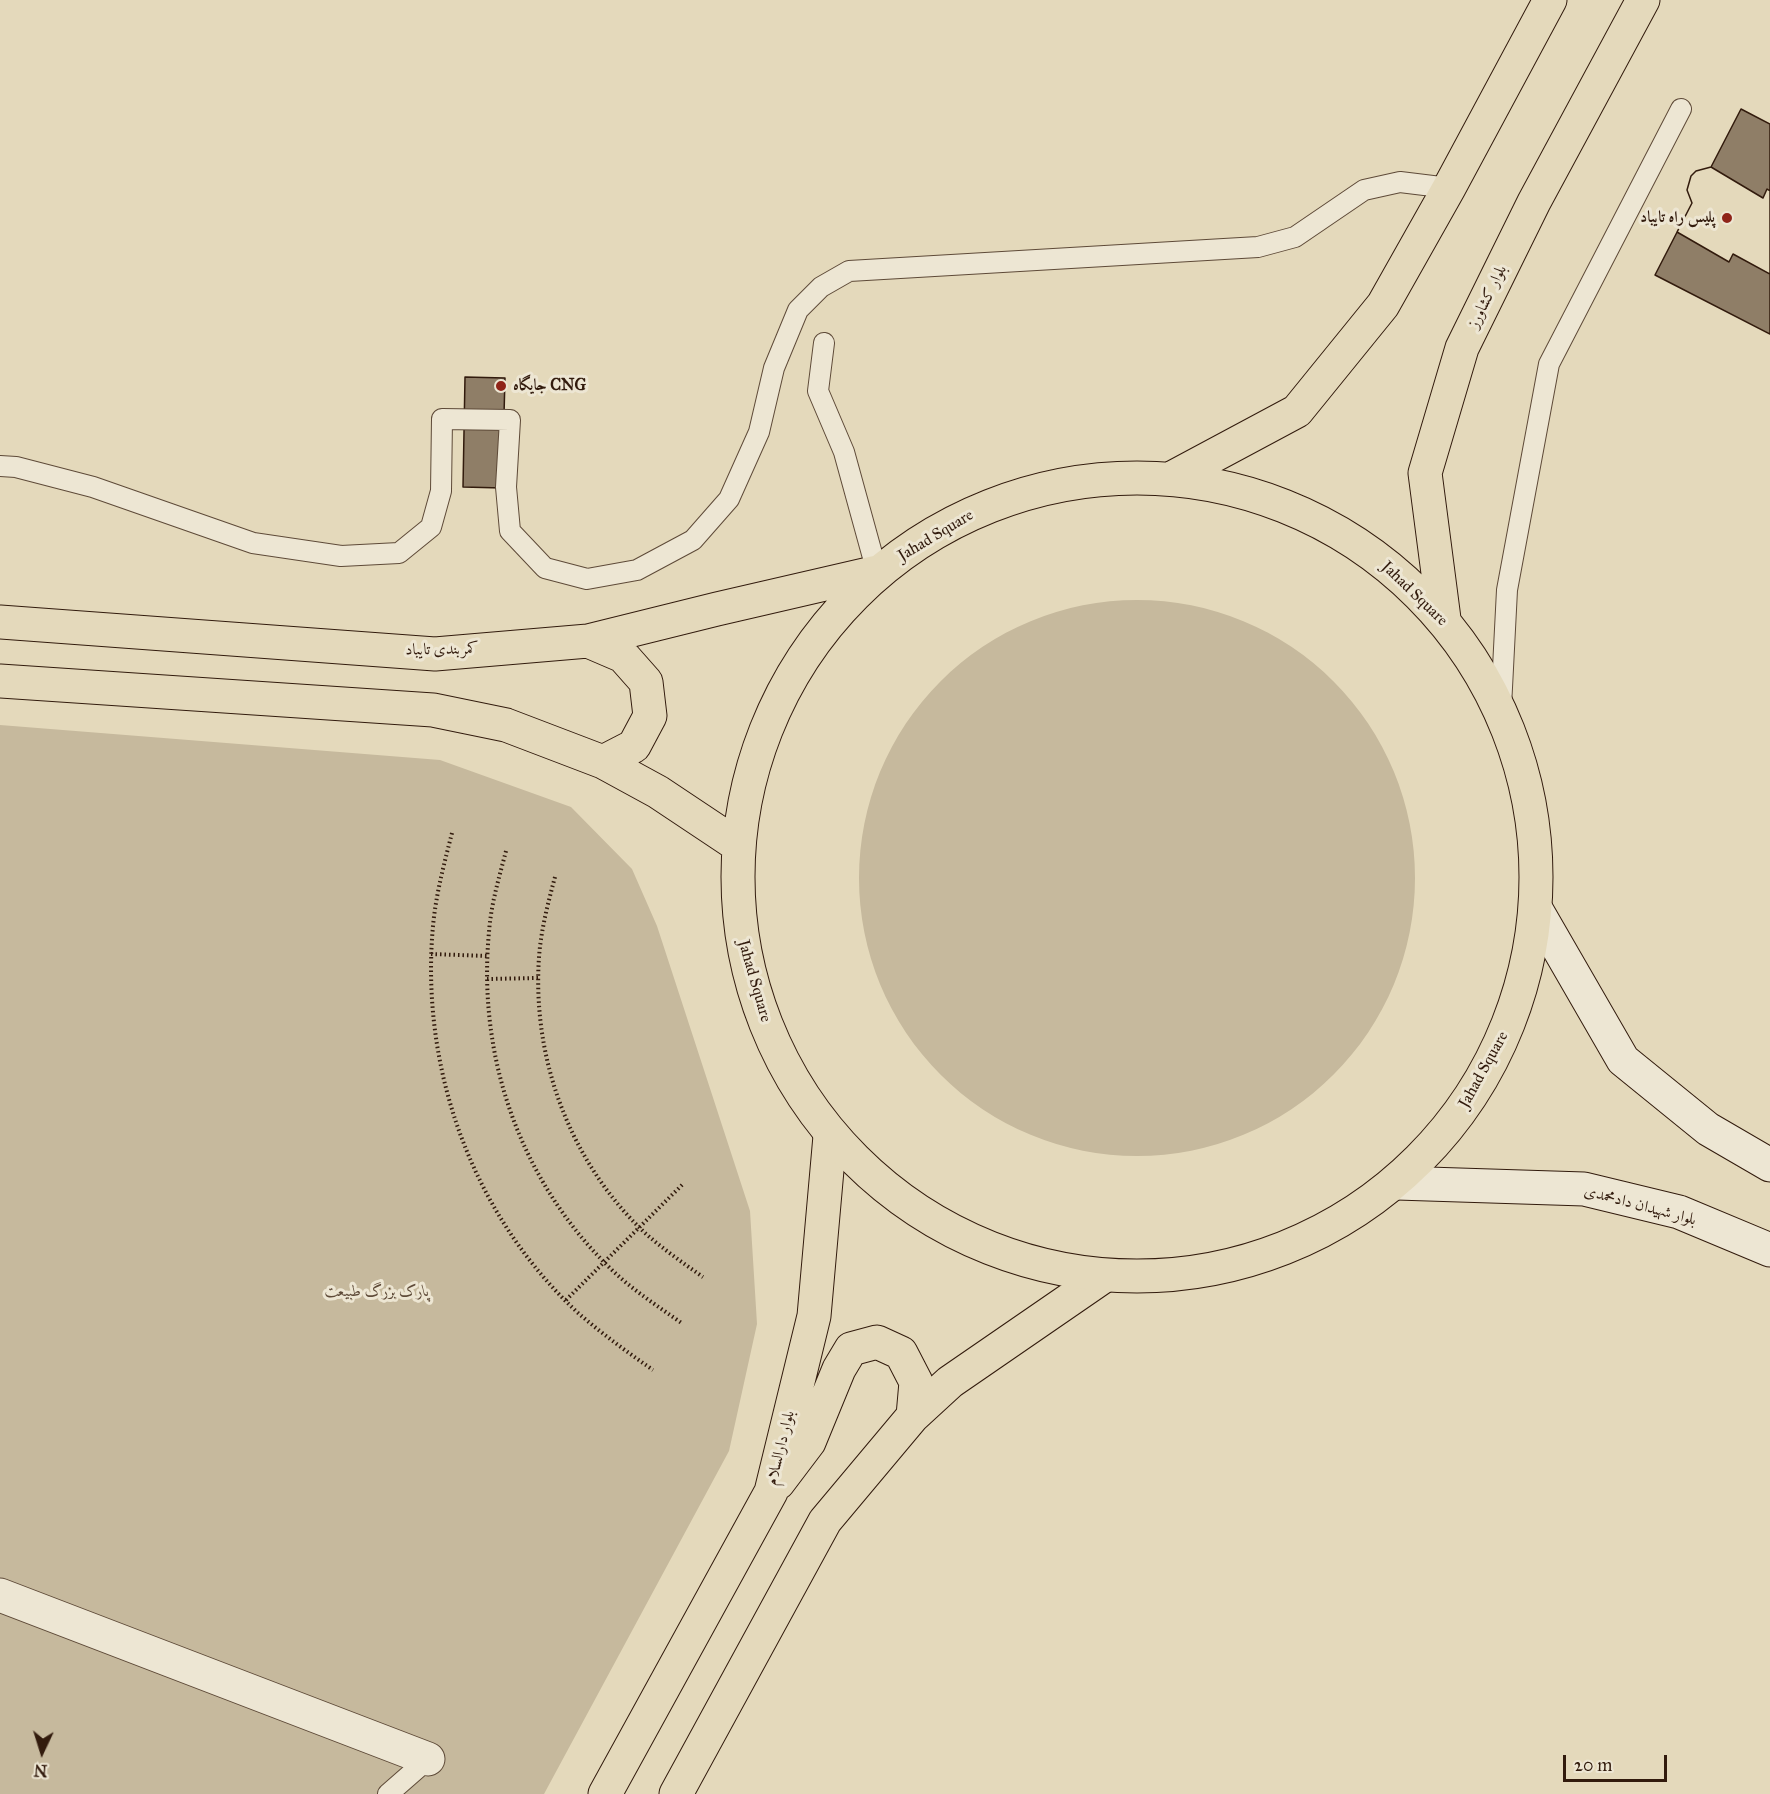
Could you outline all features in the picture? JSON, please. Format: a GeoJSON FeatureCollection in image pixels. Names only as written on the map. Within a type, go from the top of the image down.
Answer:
{"type":"FeatureCollection","features":[{"type":"Feature","properties":{"kind":"main road"},"geometry":{"type":"LineString","coordinates":[[1170,479],[1297,411],[1383,305],[1550,0]]}},
{"type":"Feature","properties":{"kind":"main road","name":"بلوار کشاورز"},"geometry":{"type":"LineString","coordinates":[[1444,619],[1425,473],[1462,348],[1534,202],[1643,0]]}},
{"type":"Feature","properties":{"kind":"main road","name":"Jahad Square"},"geometry":{"type":"LineString","coordinates":[[1170,479],[1273,501],[1366,549],[1444,619],[1501,707],[1532,807],[1537,911],[1515,1013],[1467,1106],[1396,1183],[1308,1240],[1209,1271],[1104,1276],[1001,1254],[908,1206],[830,1136],[773,1048],[748,971],[741,949],[736,844],[758,742],[806,649],[877,572],[965,515],[1065,483],[1170,479]]}},
{"type":"Feature","properties":{"kind":"main road","name":"کمربندی تایباد"},"geometry":{"type":"LineString","coordinates":[[0,622],[435,654],[588,641],[877,572]]}},
{"type":"Feature","properties":{"kind":"main road"},"geometry":{"type":"LineString","coordinates":[[588,641],[623,656],[646,682],[650,716],[634,746],[603,762]]}},
{"type":"Feature","properties":{"kind":"main road"},"geometry":{"type":"LineString","coordinates":[[0,681],[433,710],[506,725],[603,762],[658,792],[736,844]]}},
{"type":"Feature","properties":{"kind":"main road"},"geometry":{"type":"LineString","coordinates":[[1537,911],[1623,1060],[1708,1130],[1770,1165]]}},
{"type":"Feature","properties":{"kind":"main road","name":"بلوار دارالسلام"},"geometry":{"type":"LineString","coordinates":[[605,1794],[771,1492],[814,1316],[830,1136]]}},
{"type":"Feature","properties":{"kind":"main road","name":"بلوار شهیدان دادمحمدی"},"geometry":{"type":"LineString","coordinates":[[1396,1183],[1584,1189],[1679,1212],[1770,1250]]}},
{"type":"Feature","properties":{"kind":"main road"},"geometry":{"type":"LineString","coordinates":[[676,1794],[825,1521],[913,1416],[950,1382],[1104,1276]]}},
{"type":"Feature","properties":{"kind":"main road"},"geometry":{"type":"LineString","coordinates":[[771,1492],[809,1442],[839,1369],[851,1349],[877,1342],[901,1353],[916,1382],[913,1416]]}},
{"type":"Feature","properties":{"kind":"main road"},"geometry":{"type":"LineString","coordinates":[[0,1595],[428,1759]]}},
{"type":"Feature","properties":{"kind":"lane"},"geometry":{"type":"LineString","coordinates":[[1501,707],[1507,590],[1549,364],[1681,109]]}},
{"type":"Feature","properties":{"kind":"lane"},"geometry":{"type":"LineString","coordinates":[[0,466],[16,467],[93,487],[253,543],[340,556],[399,554],[431,526],[441,491],[442,419],[510,420],[506,487],[510,531],[545,568],[587,579],[637,570],[693,540],[729,499],[759,432],[774,368],[798,310],[821,287],[849,272],[1258,248],[1294,237],[1364,190],[1400,182],[1449,188]]}},
{"type":"Feature","properties":{"kind":"lane"},"geometry":{"type":"LineString","coordinates":[[824,343],[818,391],[844,452],[877,572]]}},
{"type":"Feature","properties":{"kind":"lane"},"geometry":{"type":"LineString","coordinates":[[388,1794],[428,1759]]}},
{"type":"Feature","properties":{"kind":"path"},"geometry":{"type":"LineString","coordinates":[[452,833],[440,878],[433,925],[431,954],[433,1018],[440,1065],[452,1110],[468,1155],[489,1198],[514,1239],[544,1277],[613,1342],[653,1370]]}},
{"type":"Feature","properties":{"kind":"path"},"geometry":{"type":"LineString","coordinates":[[506,852],[495,890],[489,930],[488,1011],[493,1052],[503,1092],[517,1131],[558,1207],[585,1241],[647,1299],[683,1324]]}},
{"type":"Feature","properties":{"kind":"path"},"geometry":{"type":"LineString","coordinates":[[555,877],[545,915],[538,978],[541,1035],[562,1109],[577,1143],[596,1175],[619,1205],[673,1256],[703,1276]]}},
{"type":"Feature","properties":{"kind":"path"},"geometry":{"type":"LineString","coordinates":[[431,954],[487,956]]}},
{"type":"Feature","properties":{"kind":"path"},"geometry":{"type":"LineString","coordinates":[[487,979],[538,978]]}},
{"type":"Feature","properties":{"kind":"path"},"geometry":{"type":"LineString","coordinates":[[566,1300],[683,1184]]}},
{"type":"Feature","properties":{"kind":"green space"},"geometry":{"type":"Polygon","coordinates":[[[1137,600],[1191,605],[1243,621],[1291,647],[1333,682],[1368,724],[1394,772],[1410,824],[1415,878],[1410,932],[1394,984],[1368,1032],[1333,1074],[1291,1109],[1243,1135],[1191,1151],[1137,1156],[1083,1151],[1031,1135],[983,1109],[941,1074],[906,1032],[880,984],[864,932],[859,878],[864,824],[880,772],[906,724],[941,682],[983,647],[1031,621],[1083,605],[1137,600]]]}},
{"type":"Feature","properties":{"kind":"green space","name":"پارک بزرگ طبیعت"},"geometry":{"type":"Polygon","coordinates":[[[0,725],[440,760],[571,807],[632,869],[657,926],[750,1211],[757,1324],[729,1451],[544,1794],[0,1794],[0,725]]]}},
{"type":"Feature","properties":{"kind":"building","name":"پلیس راه تایباد"},"geometry":{"type":"Polygon","coordinates":[[[1741,109],[1770,124],[1770,334],[1655,275],[1692,203],[1687,190],[1691,176],[1696,171],[1711,167],[1741,109]]]}},
{"type":"Feature","properties":{"kind":"building"},"geometry":{"type":"Polygon","coordinates":[[[1711,167],[1763,198],[1767,189],[1770,191],[1770,274],[1733,254],[1729,262],[1677,232],[1692,203],[1687,190],[1691,176],[1696,171],[1711,167]]]}},
{"type":"Feature","properties":{"kind":"building"},"geometry":{"type":"Polygon","coordinates":[[[465,377],[505,378],[502,488],[463,487],[465,377]]]}},
{"type":"Feature","properties":{"kind":"place","name":"پلیس راه تایباد"},"geometry":{"type":"Point","coordinates":[1727,218]}},
{"type":"Feature","properties":{"kind":"place","name":"جایگاه CNG"},"geometry":{"type":"Point","coordinates":[501,386]}}]}
